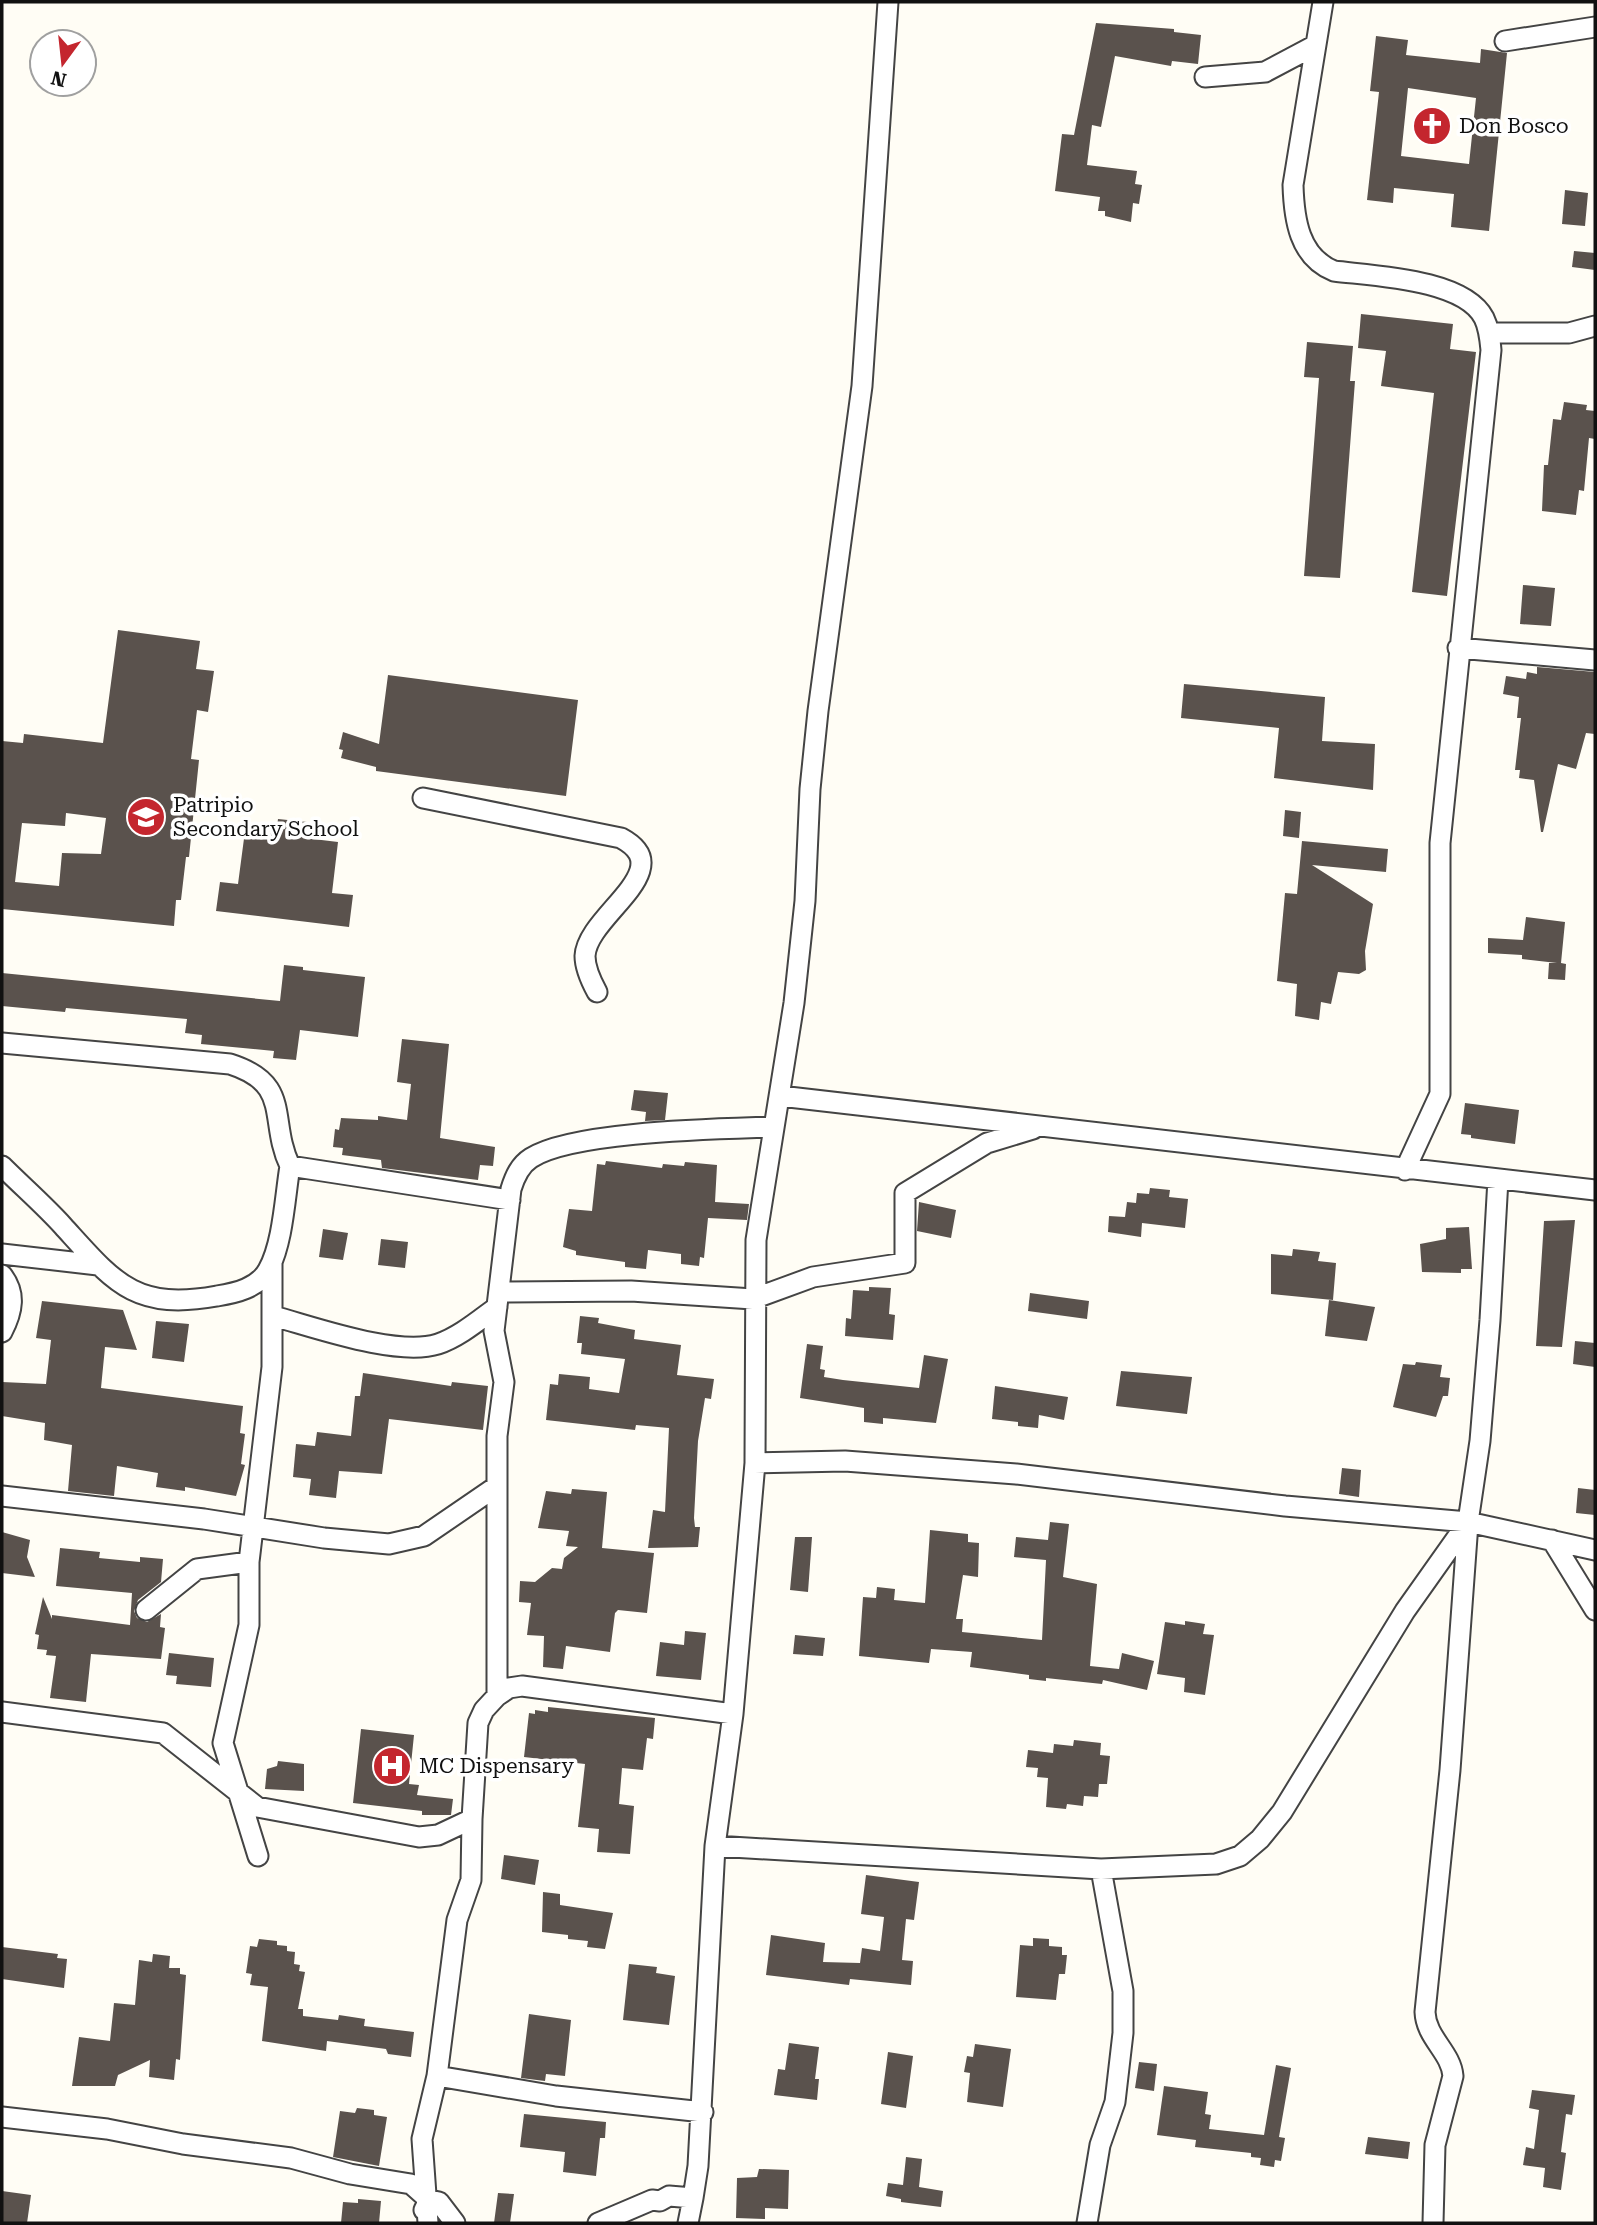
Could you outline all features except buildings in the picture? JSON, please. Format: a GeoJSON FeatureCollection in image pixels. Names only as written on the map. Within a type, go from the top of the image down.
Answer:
{"type":"FeatureCollection","features":[{"type":"Feature","properties":{"kind":"street"},"geometry":{"type":"LineString","coordinates":[[688,2223],[702,2112],[715,1846],[733,1714],[755,1463],[753,1299],[761,1193],[780,1096],[803,927],[810,789],[818,711],[864,374],[888,2]]}},
{"type":"Feature","properties":{"kind":"street"},"geometry":{"type":"LineString","coordinates":[[1322,2],[1293,185],[1294,212],[1309,252],[1322,266],[1334,271],[1418,283],[1453,293],[1480,312],[1490,334],[1490,380],[1458,648],[1440,843],[1440,1094],[1405,1170]]}},
{"type":"Feature","properties":{"kind":"street"},"geometry":{"type":"LineString","coordinates":[[1505,41],[1595,27]]}},
{"type":"Feature","properties":{"kind":"street"},"geometry":{"type":"LineString","coordinates":[[1205,77],[1265,72],[1314,46]]}},
{"type":"Feature","properties":{"kind":"street"},"geometry":{"type":"LineString","coordinates":[[1490,334],[1569,333],[1595,326]]}},
{"type":"Feature","properties":{"kind":"street"},"geometry":{"type":"LineString","coordinates":[[1458,648],[1595,660]]}},
{"type":"Feature","properties":{"kind":"street"},"geometry":{"type":"LineString","coordinates":[[423,798],[621,838],[634,845],[643,864],[639,878],[599,925],[585,954],[588,974],[597,992]]}},
{"type":"Feature","properties":{"kind":"street"},"geometry":{"type":"LineString","coordinates":[[2,1043],[117,1055],[215,1060],[245,1069],[264,1081],[273,1094],[290,1166],[272,1263],[270,1390],[248,1562],[249,1625],[223,1742],[258,1856]]}},
{"type":"Feature","properties":{"kind":"street"},"geometry":{"type":"LineString","coordinates":[[780,1096],[1595,1190]]}},
{"type":"Feature","properties":{"kind":"street"},"geometry":{"type":"LineString","coordinates":[[497,1696],[497,1436],[504,1382],[494,1331],[514,1181],[523,1164],[541,1153],[561,1146],[687,1131],[774,1127]]}},
{"type":"Feature","properties":{"kind":"street"},"geometry":{"type":"LineString","coordinates":[[273,1316],[363,1341],[426,1347],[458,1334],[498,1299],[631,1291],[753,1299],[813,1277],[905,1264],[905,1193],[987,1143],[1040,1127]]}},
{"type":"Feature","properties":{"kind":"street"},"geometry":{"type":"LineString","coordinates":[[2,1166],[52,1214],[114,1281],[135,1293],[198,1298],[248,1288],[263,1278],[272,1263]]}},
{"type":"Feature","properties":{"kind":"street"},"geometry":{"type":"LineString","coordinates":[[290,1166],[510,1200]]}},
{"type":"Feature","properties":{"kind":"street"},"geometry":{"type":"LineString","coordinates":[[1433,2223],[1435,2145],[1453,2076],[1451,2065],[1429,2032],[1425,2012],[1450,1770],[1468,1522],[1480,1441],[1498,1179]]}},
{"type":"Feature","properties":{"kind":"street"},"geometry":{"type":"LineString","coordinates":[[2,1254],[98,1265]]}},
{"type":"Feature","properties":{"kind":"street"},"geometry":{"type":"LineString","coordinates":[[2,1275],[12,1293],[10,1313],[2,1332]]}},
{"type":"Feature","properties":{"kind":"street"},"geometry":{"type":"LineString","coordinates":[[755,1463],[845,1461],[920,1465],[1468,1522],[1595,1550]]}},
{"type":"Feature","properties":{"kind":"street"},"geometry":{"type":"LineString","coordinates":[[2,1496],[254,1525],[324,1538],[401,1544],[435,1530],[497,1486]]}},
{"type":"Feature","properties":{"kind":"street"},"geometry":{"type":"LineString","coordinates":[[715,1846],[1101,1869],[1216,1864],[1240,1856],[1260,1839],[1282,1812],[1405,1611],[1468,1522]]}},
{"type":"Feature","properties":{"kind":"street"},"geometry":{"type":"LineString","coordinates":[[1552,1540],[1595,1610]]}},
{"type":"Feature","properties":{"kind":"street"},"geometry":{"type":"LineString","coordinates":[[146,1610],[197,1569],[248,1562]]}},
{"type":"Feature","properties":{"kind":"street"},"geometry":{"type":"LineString","coordinates":[[429,2223],[422,2139],[437,2076],[457,1920],[471,1880],[476,1774],[475,1731],[484,1710],[509,1688],[522,1686],[733,1714]]}},
{"type":"Feature","properties":{"kind":"street"},"geometry":{"type":"LineString","coordinates":[[2,1712],[163,1733],[257,1807],[419,1837],[438,1835],[472,1819]]}},
{"type":"Feature","properties":{"kind":"street"},"geometry":{"type":"LineString","coordinates":[[1087,2223],[1100,2144],[1115,2102],[1123,2033],[1124,1990],[1101,1869]]}},
{"type":"Feature","properties":{"kind":"street"},"geometry":{"type":"LineString","coordinates":[[437,2076],[556,2096],[702,2112]]}},
{"type":"Feature","properties":{"kind":"street"},"geometry":{"type":"LineString","coordinates":[[2,2117],[107,2129],[174,2143],[290,2158],[350,2174],[411,2184],[429,2200],[439,2203],[455,2223]]}},
{"type":"Feature","properties":{"kind":"street"},"geometry":{"type":"LineString","coordinates":[[598,2223],[652,2200],[660,2201],[669,2196],[693,2198]]}},
{"type":"Feature","properties":{"kind":"street"},"geometry":{"type":"LineString","coordinates":[[420,2223],[429,2200]]}},
{"type":"Feature","properties":{"kind":"place","name":"Don Bosco"},"geometry":{"type":"Point","coordinates":[1432,126]}},
{"type":"Feature","properties":{"kind":"place","name":"Patripio Secondary School"},"geometry":{"type":"Point","coordinates":[146,817]}},
{"type":"Feature","properties":{"kind":"place","name":"MC Dispensary"},"geometry":{"type":"Point","coordinates":[392,1766]}}]}
